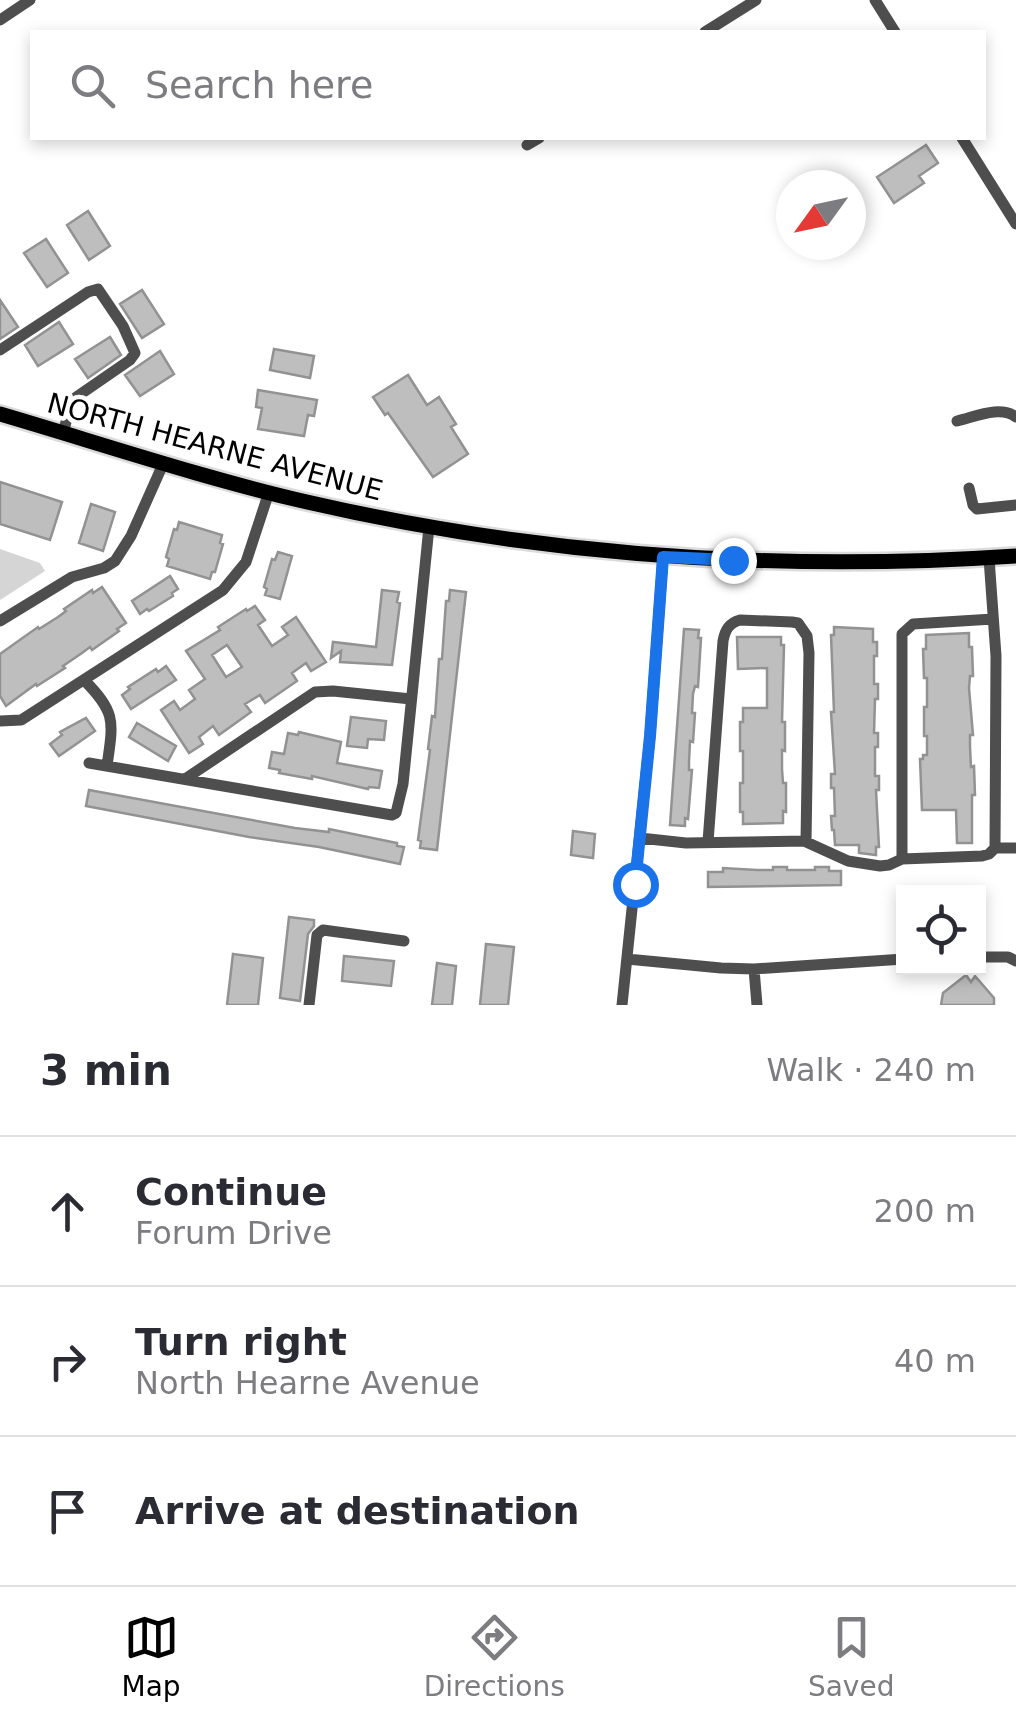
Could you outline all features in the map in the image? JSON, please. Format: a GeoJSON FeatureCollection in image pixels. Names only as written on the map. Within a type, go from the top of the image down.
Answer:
{"type":"FeatureCollection","features":[{"type":"Feature","properties":{"kind":"main road","name":"NORTH HEARNE AVENUE"},"geometry":{"type":"LineString","coordinates":[[0,414],[269,492],[429,527],[544,544],[663,557],[850,564],[1016,556]]}},
{"type":"Feature","properties":{"kind":"street"},"geometry":{"type":"LineString","coordinates":[[0,20],[30,0]]}},
{"type":"Feature","properties":{"kind":"street"},"geometry":{"type":"LineString","coordinates":[[708,30],[756,0]]}},
{"type":"Feature","properties":{"kind":"street"},"geometry":{"type":"LineString","coordinates":[[875,0],[895,30]]}},
{"type":"Feature","properties":{"kind":"street"},"geometry":{"type":"LineString","coordinates":[[528,145],[537,140]]}},
{"type":"Feature","properties":{"kind":"street"},"geometry":{"type":"LineString","coordinates":[[963,140],[1016,224]]}},
{"type":"Feature","properties":{"kind":"street"},"geometry":{"type":"LineString","coordinates":[[0,350],[98,289],[135,353],[72,400],[63,432]]}},
{"type":"Feature","properties":{"kind":"street"},"geometry":{"type":"LineString","coordinates":[[957,421],[998,411],[1008,411],[1016,417]]}},
{"type":"Feature","properties":{"kind":"street"},"geometry":{"type":"LineString","coordinates":[[0,621],[72,577],[115,561],[131,536],[164,462]]}},
{"type":"Feature","properties":{"kind":"street"},"geometry":{"type":"LineString","coordinates":[[969,488],[976,510],[1016,505]]}},
{"type":"Feature","properties":{"kind":"street"},"geometry":{"type":"LineString","coordinates":[[0,722],[21,720],[223,590],[246,562],[269,492]]}},
{"type":"Feature","properties":{"kind":"street"},"geometry":{"type":"LineString","coordinates":[[89,762],[396,813],[429,527]]}},
{"type":"Feature","properties":{"kind":"street"},"geometry":{"type":"LineString","coordinates":[[622,1005],[650,736],[663,557]]}},
{"type":"Feature","properties":{"kind":"street"},"geometry":{"type":"LineString","coordinates":[[989,558],[996,656],[996,848]]}},
{"type":"Feature","properties":{"kind":"street"},"geometry":{"type":"LineString","coordinates":[[902,858],[902,634],[912,624],[993,619]]}},
{"type":"Feature","properties":{"kind":"street"},"geometry":{"type":"LineString","coordinates":[[708,842],[723,641],[732,622],[740,620],[798,623],[807,636],[806,841]]}},
{"type":"Feature","properties":{"kind":"street"},"geometry":{"type":"LineString","coordinates":[[84,680],[110,713],[113,724],[108,766]]}},
{"type":"Feature","properties":{"kind":"street"},"geometry":{"type":"LineString","coordinates":[[185,779],[315,692],[411,699]]}},
{"type":"Feature","properties":{"kind":"street"},"geometry":{"type":"LineString","coordinates":[[640,838],[668,842],[806,841],[848,861],[889,865],[902,858],[982,856],[996,848],[1016,848]]}},
{"type":"Feature","properties":{"kind":"street"},"geometry":{"type":"LineString","coordinates":[[309,1005],[317,934],[323,930],[404,941]]}},
{"type":"Feature","properties":{"kind":"street"},"geometry":{"type":"LineString","coordinates":[[986,957],[1016,960]]}},
{"type":"Feature","properties":{"kind":"street"},"geometry":{"type":"LineString","coordinates":[[627,959],[754,969],[896,959]]}},
{"type":"Feature","properties":{"kind":"street"},"geometry":{"type":"LineString","coordinates":[[745,1005],[757,1004],[754,969]]}},
{"type":"Feature","properties":{"kind":"shaded area"},"geometry":{"type":"Polygon","coordinates":[[[0,549],[40,563],[45,571],[0,600],[0,549]]]}},
{"type":"Feature","properties":{"kind":"building"},"geometry":{"type":"Polygon","coordinates":[[[926,145],[938,163],[919,176],[924,183],[894,203],[877,177],[926,145]]]}},
{"type":"Feature","properties":{"kind":"building"},"geometry":{"type":"Polygon","coordinates":[[[88,211],[110,246],[89,260],[67,225],[88,211]]]}},
{"type":"Feature","properties":{"kind":"building"},"geometry":{"type":"Polygon","coordinates":[[[46,239],[68,273],[47,287],[24,253],[46,239]]]}},
{"type":"Feature","properties":{"kind":"building"},"geometry":{"type":"Polygon","coordinates":[[[142,290],[164,324],[142,338],[120,304],[142,290]]]}},
{"type":"Feature","properties":{"kind":"building"},"geometry":{"type":"Polygon","coordinates":[[[0,300],[18,327],[0,339],[0,300]]]}},
{"type":"Feature","properties":{"kind":"building"},"geometry":{"type":"Polygon","coordinates":[[[59,322],[73,344],[38,366],[25,345],[59,322]]]}},
{"type":"Feature","properties":{"kind":"building"},"geometry":{"type":"Polygon","coordinates":[[[110,337],[121,355],[88,378],[75,359],[110,337]]]}},
{"type":"Feature","properties":{"kind":"building"},"geometry":{"type":"Polygon","coordinates":[[[274,349],[314,356],[310,378],[270,370],[274,349]]]}},
{"type":"Feature","properties":{"kind":"building"},"geometry":{"type":"Polygon","coordinates":[[[160,351],[174,374],[140,396],[125,375],[160,351]]]}},
{"type":"Feature","properties":{"kind":"building"},"geometry":{"type":"Polygon","coordinates":[[[408,375],[427,405],[439,397],[468,454],[433,477],[373,397],[408,375]]]}},
{"type":"Feature","properties":{"kind":"building"},"geometry":{"type":"Polygon","coordinates":[[[258,390],[317,400],[314,416],[308,415],[304,436],[258,429],[262,408],[256,407],[258,390]]]}},
{"type":"Feature","properties":{"kind":"building"},"geometry":{"type":"Polygon","coordinates":[[[0,482],[62,502],[50,540],[0,524],[0,482]]]}},
{"type":"Feature","properties":{"kind":"building"},"geometry":{"type":"Polygon","coordinates":[[[91,504],[115,512],[103,551],[79,543],[91,504]]]}},
{"type":"Feature","properties":{"kind":"building"},"geometry":{"type":"Polygon","coordinates":[[[179,522],[222,535],[223,544],[210,579],[167,566],[166,557],[179,522]]]}},
{"type":"Feature","properties":{"kind":"building"},"geometry":{"type":"Polygon","coordinates":[[[278,552],[292,556],[280,599],[265,595],[264,587],[278,552]]]}},
{"type":"Feature","properties":{"kind":"building"},"geometry":{"type":"Polygon","coordinates":[[[170,576],[178,589],[173,596],[140,614],[132,601],[170,576]]]}},
{"type":"Feature","properties":{"kind":"building"},"geometry":{"type":"Polygon","coordinates":[[[102,587],[126,623],[6,706],[0,696],[0,654],[102,587]]]}},
{"type":"Feature","properties":{"kind":"building"},"geometry":{"type":"Polygon","coordinates":[[[382,590],[399,592],[392,665],[340,662],[341,651],[331,658],[333,642],[376,647],[382,590]]]}},
{"type":"Feature","properties":{"kind":"building"},"geometry":{"type":"Polygon","coordinates":[[[450,590],[466,592],[437,850],[420,848],[418,840],[450,590]]]}},
{"type":"Feature","properties":{"kind":"building"},"geometry":{"type":"Polygon","coordinates":[[[255,606],[265,620],[258,625],[272,646],[288,635],[282,627],[296,617],[326,662],[311,671],[306,663],[292,673],[297,681],[265,703],[260,695],[245,704],[251,712],[219,735],[213,726],[199,737],[203,744],[189,753],[161,710],[174,701],[180,710],[195,699],[189,690],[205,679],[186,651],[255,606]],[[227,645],[212,655],[226,677],[242,667],[227,645]]]}},
{"type":"Feature","properties":{"kind":"building"},"geometry":{"type":"Polygon","coordinates":[[[834,627],[873,629],[873,642],[877,642],[876,855],[859,853],[859,845],[835,845],[832,830],[834,627]]]}},
{"type":"Feature","properties":{"kind":"building"},"geometry":{"type":"Polygon","coordinates":[[[684,629],[699,630],[701,638],[698,687],[695,686],[693,694],[695,713],[689,762],[692,770],[685,826],[670,825],[684,629]]]}},
{"type":"Feature","properties":{"kind":"building"},"geometry":{"type":"Polygon","coordinates":[[[969,633],[973,676],[969,688],[973,735],[970,747],[975,795],[972,843],[957,843],[956,810],[922,810],[920,759],[927,755],[923,649],[926,635],[969,633]]]}},
{"type":"Feature","properties":{"kind":"building"},"geometry":{"type":"Polygon","coordinates":[[[737,637],[781,637],[784,645],[783,823],[743,824],[740,812],[740,722],[743,708],[767,708],[767,668],[738,669],[737,637]]]}},
{"type":"Feature","properties":{"kind":"building"},"geometry":{"type":"Polygon","coordinates":[[[166,666],[176,680],[131,709],[122,695],[128,687],[166,666]]]}},
{"type":"Feature","properties":{"kind":"building"},"geometry":{"type":"Polygon","coordinates":[[[351,717],[386,721],[384,740],[368,739],[367,748],[347,746],[351,717]]]}},
{"type":"Feature","properties":{"kind":"building"},"geometry":{"type":"Polygon","coordinates":[[[86,718],[95,731],[59,756],[50,744],[62,735],[60,732],[86,718]]]}},
{"type":"Feature","properties":{"kind":"building"},"geometry":{"type":"Polygon","coordinates":[[[137,723],[176,746],[168,761],[129,737],[137,723]]]}},
{"type":"Feature","properties":{"kind":"building"},"geometry":{"type":"Polygon","coordinates":[[[288,733],[341,742],[337,763],[382,771],[379,788],[279,773],[280,770],[269,768],[272,752],[284,754],[288,733]]]}},
{"type":"Feature","properties":{"kind":"building"},"geometry":{"type":"Polygon","coordinates":[[[89,790],[295,828],[329,829],[404,847],[400,864],[249,837],[86,806],[89,790]]]}},
{"type":"Feature","properties":{"kind":"building"},"geometry":{"type":"Polygon","coordinates":[[[573,831],[595,834],[593,858],[571,855],[573,831]]]}},
{"type":"Feature","properties":{"kind":"building"},"geometry":{"type":"Polygon","coordinates":[[[829,867],[829,871],[841,871],[841,885],[708,887],[708,872],[829,867]]]}},
{"type":"Feature","properties":{"kind":"building"},"geometry":{"type":"Polygon","coordinates":[[[289,917],[314,920],[308,934],[300,1001],[280,998],[289,917]]]}},
{"type":"Feature","properties":{"kind":"building"},"geometry":{"type":"Polygon","coordinates":[[[486,944],[514,947],[508,1005],[480,1005],[486,944]]]}},
{"type":"Feature","properties":{"kind":"building"},"geometry":{"type":"Polygon","coordinates":[[[233,954],[263,958],[258,1005],[227,1005],[233,954]]]}},
{"type":"Feature","properties":{"kind":"building"},"geometry":{"type":"Polygon","coordinates":[[[344,956],[394,961],[391,986],[342,981],[344,956]]]}},
{"type":"Feature","properties":{"kind":"building"},"geometry":{"type":"Polygon","coordinates":[[[437,963],[456,966],[452,1005],[432,1005],[437,963]]]}},
{"type":"Feature","properties":{"kind":"building"},"geometry":{"type":"Polygon","coordinates":[[[966,975],[971,982],[975,976],[994,998],[994,1005],[941,1005],[943,993],[966,975]]]}},
{"type":"Feature","properties":{"kind":"route"},"geometry":{"type":"LineString","coordinates":[[635,884],[663,557],[733,560]]}}]}
